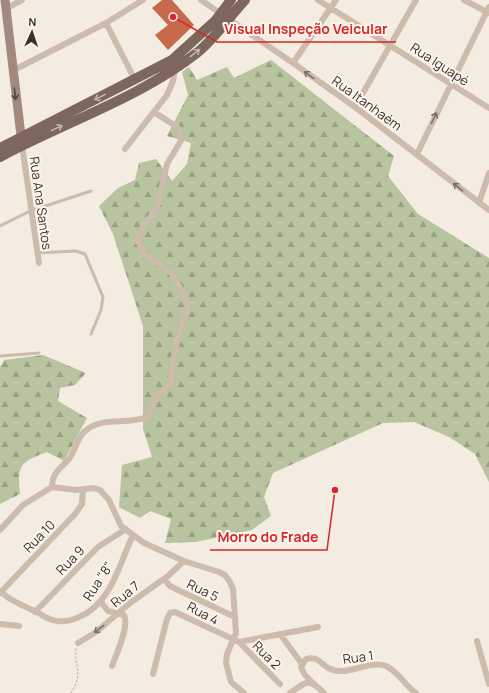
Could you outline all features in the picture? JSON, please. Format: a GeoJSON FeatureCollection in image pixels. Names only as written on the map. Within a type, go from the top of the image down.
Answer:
{"type":"FeatureCollection","features":[{"type":"Feature","properties":{"kind":"main road"},"geometry":{"type":"LineString","coordinates":[[0,148],[21,141],[137,91],[176,68],[199,51],[224,17],[231,0]]}},
{"type":"Feature","properties":{"kind":"main road"},"geometry":{"type":"LineString","coordinates":[[0,157],[21,141],[172,60],[245,0]]}},
{"type":"Feature","properties":{"kind":"main road"},"geometry":{"type":"LineString","coordinates":[[4,3],[21,141]]}},
{"type":"Feature","properties":{"kind":"street"},"geometry":{"type":"LineString","coordinates":[[4,3],[22,0]]}},
{"type":"Feature","properties":{"kind":"street"},"geometry":{"type":"LineString","coordinates":[[12,71],[106,24],[143,0]]}},
{"type":"Feature","properties":{"kind":"street","name":"Rua Iguapé"},"geometry":{"type":"LineString","coordinates":[[318,0],[489,108]]}},
{"type":"Feature","properties":{"kind":"street"},"geometry":{"type":"LineString","coordinates":[[293,63],[336,0]]}},
{"type":"Feature","properties":{"kind":"street"},"geometry":{"type":"LineString","coordinates":[[354,108],[416,0]]}},
{"type":"Feature","properties":{"kind":"street"},"geometry":{"type":"LineString","coordinates":[[417,154],[450,84],[488,11],[464,0]]}},
{"type":"Feature","properties":{"kind":"street","name":"Rua Itanhaém"},"geometry":{"type":"LineString","coordinates":[[203,1],[224,17],[293,63],[417,154],[489,210]]}},
{"type":"Feature","properties":{"kind":"street"},"geometry":{"type":"LineString","coordinates":[[106,24],[135,80]]}},
{"type":"Feature","properties":{"kind":"street"},"geometry":{"type":"LineString","coordinates":[[125,149],[171,89],[176,68]]}},
{"type":"Feature","properties":{"kind":"street"},"geometry":{"type":"LineString","coordinates":[[52,487],[53,477],[70,457],[82,433],[99,423],[147,417],[150,414],[155,399],[168,388],[171,380],[175,350],[187,307],[187,299],[171,273],[144,253],[138,241],[139,232],[157,208],[168,164],[182,139],[177,128],[154,112]]}},
{"type":"Feature","properties":{"kind":"street","name":"Rua Ana Santos"},"geometry":{"type":"LineString","coordinates":[[21,141],[30,211],[39,263]]}},
{"type":"Feature","properties":{"kind":"street"},"geometry":{"type":"LineString","coordinates":[[479,203],[489,174]]}},
{"type":"Feature","properties":{"kind":"street"},"geometry":{"type":"LineString","coordinates":[[0,530],[23,505],[52,487],[84,489],[94,488],[105,494],[110,500],[117,518],[126,530],[184,561],[225,575],[234,589],[236,634],[236,641],[227,654],[226,663],[231,682],[244,693]]}},
{"type":"Feature","properties":{"kind":"street","name":"Rua 10"},"geometry":{"type":"LineString","coordinates":[[0,592],[75,514],[82,504],[84,489]]}},
{"type":"Feature","properties":{"kind":"street","name":"Rua 9"},"geometry":{"type":"LineString","coordinates":[[35,612],[98,547],[126,530]]}},
{"type":"Feature","properties":{"kind":"street","name":"Rua \"8\""},"geometry":{"type":"LineString","coordinates":[[0,592],[17,603],[53,620],[69,621],[89,612],[101,602],[123,563],[135,536]]}},
{"type":"Feature","properties":{"kind":"street","name":"Rua 7"},"geometry":{"type":"LineString","coordinates":[[78,643],[96,632],[118,613],[164,579],[184,561]]}},
{"type":"Feature","properties":{"kind":"street","name":"Rua 5"},"geometry":{"type":"LineString","coordinates":[[164,579],[176,589],[235,617]]}},
{"type":"Feature","properties":{"kind":"street"},"geometry":{"type":"LineString","coordinates":[[101,602],[108,611],[124,615],[126,620],[112,666]]}},
{"type":"Feature","properties":{"kind":"street","name":"Rua 4"},"geometry":{"type":"LineString","coordinates":[[153,674],[170,613],[178,612],[236,641]]}},
{"type":"Feature","properties":{"kind":"street"},"geometry":{"type":"LineString","coordinates":[[0,624],[19,626]]}},
{"type":"Feature","properties":{"kind":"street"},"geometry":{"type":"LineString","coordinates":[[236,641],[318,627]]}},
{"type":"Feature","properties":{"kind":"street"},"geometry":{"type":"LineString","coordinates":[[280,634],[302,664],[301,667],[305,675],[324,693]]}},
{"type":"Feature","properties":{"kind":"street","name":"Rua 2"},"geometry":{"type":"LineString","coordinates":[[236,641],[280,684]]}},
{"type":"Feature","properties":{"kind":"street"},"geometry":{"type":"LineString","coordinates":[[477,641],[489,684]]}},
{"type":"Feature","properties":{"kind":"street","name":"Rua 1"},"geometry":{"type":"LineString","coordinates":[[302,664],[306,659],[316,658],[331,670],[340,671],[381,665],[399,675],[416,693]]}},
{"type":"Feature","properties":{"kind":"street"},"geometry":{"type":"LineString","coordinates":[[290,693],[306,682],[316,686]]}},
{"type":"Feature","properties":{"kind":"lane"},"geometry":{"type":"LineString","coordinates":[[0,226],[30,211],[91,191]]}},
{"type":"Feature","properties":{"kind":"lane"},"geometry":{"type":"LineString","coordinates":[[37,253],[76,251],[85,254],[102,297],[101,310],[91,334]]}},
{"type":"Feature","properties":{"kind":"lane"},"geometry":{"type":"LineString","coordinates":[[0,356],[39,353]]}},
{"type":"Feature","properties":{"kind":"path"},"geometry":{"type":"LineString","coordinates":[[71,693],[79,675],[75,656],[78,643]]}},
{"type":"Feature","properties":{"kind":"green space"},"geometry":{"type":"Polygon","coordinates":[[[271,60],[394,156],[388,176],[418,214],[489,258],[489,482],[475,454],[449,437],[414,422],[383,423],[273,473],[264,497],[271,516],[252,530],[196,542],[165,543],[171,519],[150,511],[140,518],[119,507],[122,465],[152,457],[143,429],[143,326],[113,234],[99,206],[118,188],[135,180],[139,163],[156,159],[172,181],[187,164],[191,143],[167,136],[188,95],[182,72],[189,67],[197,80],[227,67],[234,78],[271,60]]]}},
{"type":"Feature","properties":{"kind":"green space"},"geometry":{"type":"Polygon","coordinates":[[[43,355],[86,373],[75,385],[60,388],[58,401],[87,418],[64,461],[47,452],[26,462],[20,471],[20,494],[0,504],[0,367],[4,360],[43,355]]]}},
{"type":"Feature","properties":{"kind":"building"},"geometry":{"type":"Polygon","coordinates":[[[162,0],[172,0],[194,25],[168,50],[155,35],[168,25],[152,8],[162,0]]]}},
{"type":"Feature","properties":{"kind":"place","name":"Visual Inspeção Veicular"},"geometry":{"type":"Point","coordinates":[173,17]}},
{"type":"Feature","properties":{"kind":"place","name":"Morro do Frade"},"geometry":{"type":"Point","coordinates":[335,490]}}]}
